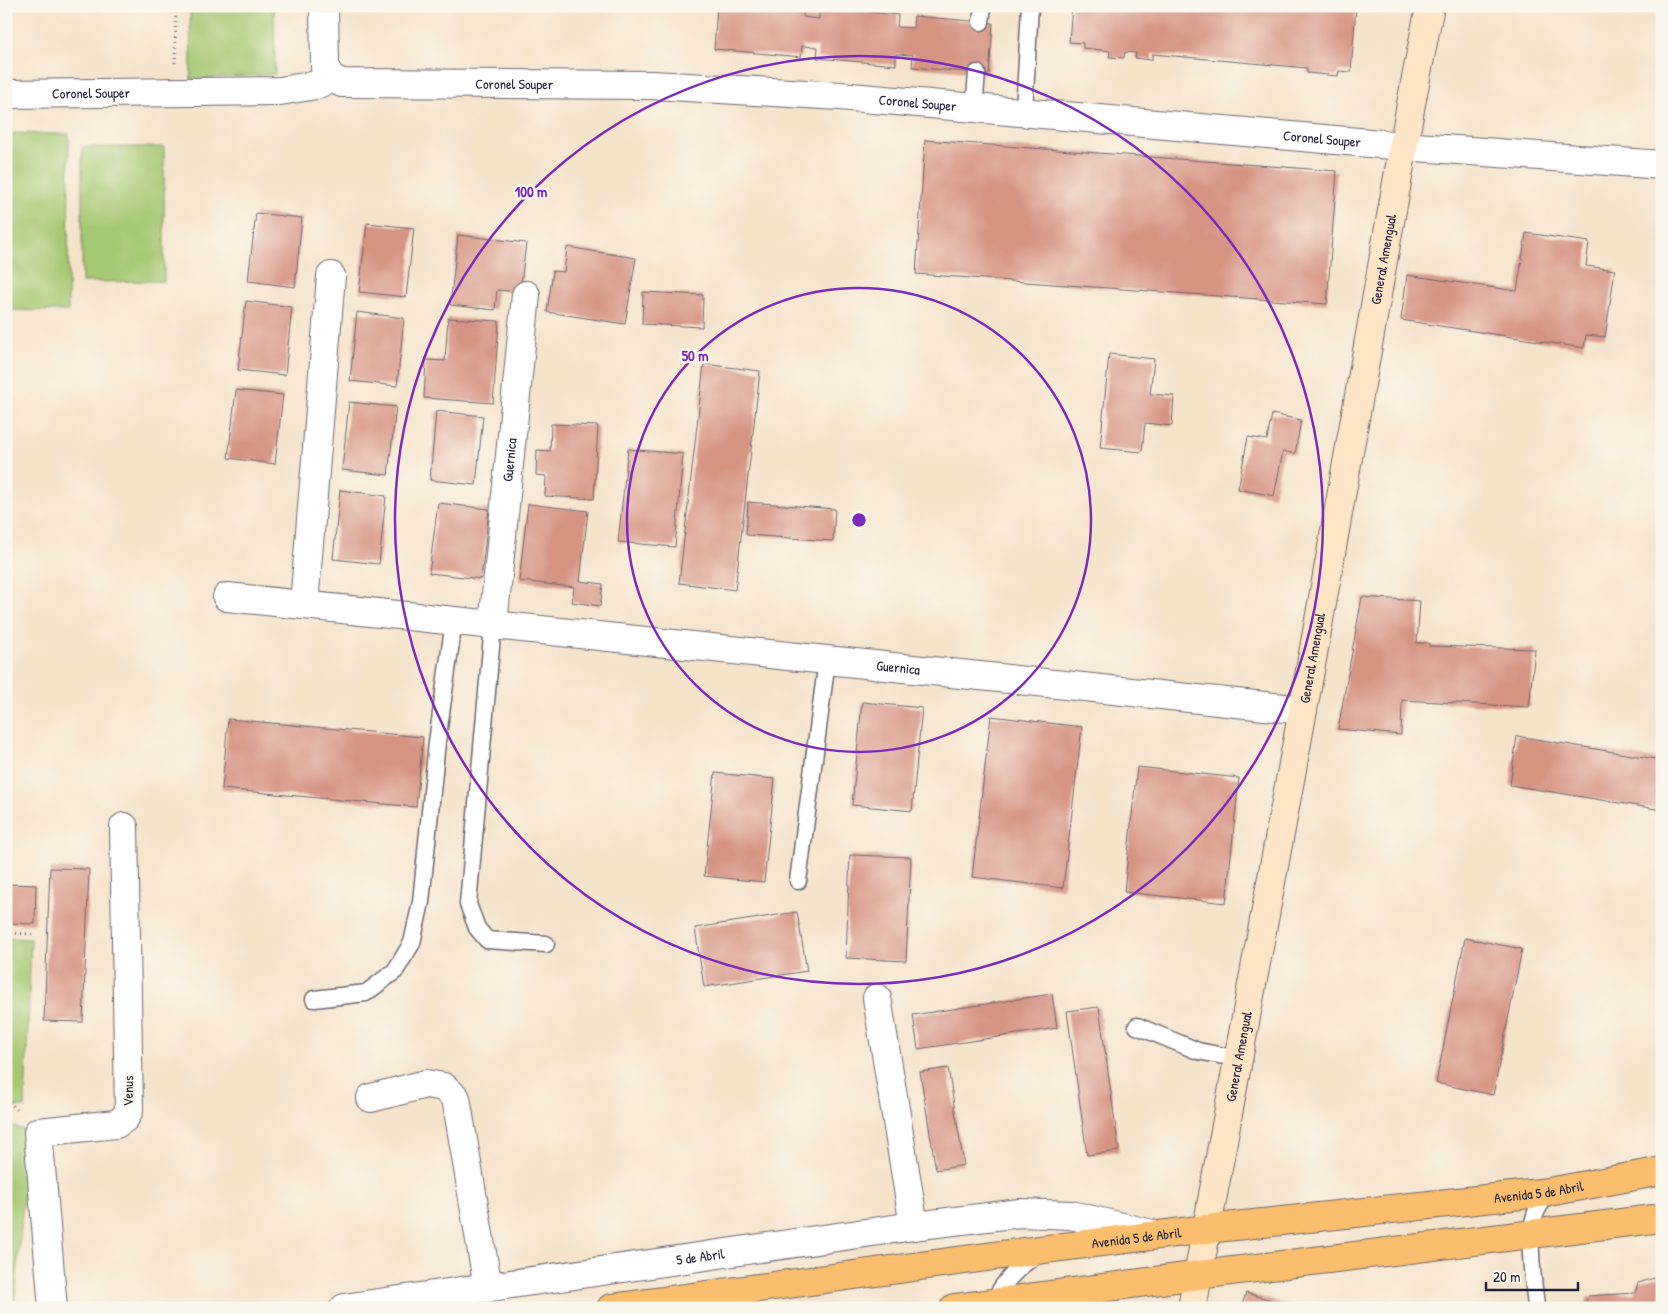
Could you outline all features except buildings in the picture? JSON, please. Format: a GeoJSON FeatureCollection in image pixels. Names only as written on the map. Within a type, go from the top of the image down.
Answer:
{"type":"FeatureCollection","features":[{"type":"Feature","properties":{"kind":"main road","name":"Avenida 5 de Abril"},"geometry":{"type":"LineString","coordinates":[[611,1308],[1207,1229],[1549,1192],[1662,1170]]}},
{"type":"Feature","properties":{"kind":"main road"},"geometry":{"type":"LineString","coordinates":[[954,1308],[995,1305],[1199,1275],[1662,1218]]}},
{"type":"Feature","properties":{"kind":"street"},"geometry":{"type":"LineString","coordinates":[[324,6],[325,68],[330,78]]}},
{"type":"Feature","properties":{"kind":"street","name":"General Amengual"},"geometry":{"type":"LineString","coordinates":[[1192,1308],[1303,710],[1403,146],[1430,6]]}},
{"type":"Feature","properties":{"kind":"street","name":"Coronel Souper"},"geometry":{"type":"LineString","coordinates":[[6,94],[280,91],[316,85],[330,78],[342,83],[653,85],[840,96],[1403,146],[1662,166]]}},
{"type":"Feature","properties":{"kind":"street"},"geometry":{"type":"LineString","coordinates":[[304,605],[331,276]]}},
{"type":"Feature","properties":{"kind":"street","name":"Guernica"},"geometry":{"type":"LineString","coordinates":[[493,625],[526,295]]}},
{"type":"Feature","properties":{"kind":"street","name":"Guernica"},"geometry":{"type":"LineString","coordinates":[[227,597],[1303,710]]}},
{"type":"Feature","properties":{"kind":"street","name":"Venus"},"geometry":{"type":"LineString","coordinates":[[53,1308],[38,1132],[116,1124],[125,1118],[129,1110],[124,827]]}},
{"type":"Feature","properties":{"kind":"street"},"geometry":{"type":"LineString","coordinates":[[877,998],[914,1226]]}},
{"type":"Feature","properties":{"kind":"street"},"geometry":{"type":"LineString","coordinates":[[372,1098],[426,1084],[444,1087],[456,1098],[488,1288]]}},
{"type":"Feature","properties":{"kind":"street","name":"5 de Abril"},"geometry":{"type":"LineString","coordinates":[[344,1308],[914,1226],[1020,1213],[1071,1215],[1158,1236]]}},
{"type":"Feature","properties":{"kind":"lane"},"geometry":{"type":"LineString","coordinates":[[1024,112],[1030,6]]}},
{"type":"Feature","properties":{"kind":"lane"},"geometry":{"type":"LineString","coordinates":[[974,108],[977,73]]}},
{"type":"Feature","properties":{"kind":"lane"},"geometry":{"type":"LineString","coordinates":[[314,999],[366,993],[395,971],[412,942],[421,902],[437,742],[454,621]]}},
{"type":"Feature","properties":{"kind":"lane"},"geometry":{"type":"LineString","coordinates":[[493,625],[468,904],[477,928],[487,940],[546,944]]}},
{"type":"Feature","properties":{"kind":"lane"},"geometry":{"type":"LineString","coordinates":[[798,881],[827,660]]}},
{"type":"Feature","properties":{"kind":"lane"},"geometry":{"type":"LineString","coordinates":[[1137,1026],[1198,1051],[1239,1059]]}},
{"type":"Feature","properties":{"kind":"lane"},"geometry":{"type":"LineString","coordinates":[[1536,1308],[1531,1234],[1541,1202],[1549,1192]]}},
{"type":"Feature","properties":{"kind":"lane"},"geometry":{"type":"LineString","coordinates":[[995,1305],[1002,1286],[1026,1261],[1046,1249]]}},
{"type":"Feature","properties":{"kind":"path"},"geometry":{"type":"LineString","coordinates":[[175,92],[176,6]]}},
{"type":"Feature","properties":{"kind":"path"},"geometry":{"type":"LineString","coordinates":[[6,933],[33,934]]}},
{"type":"Feature","properties":{"kind":"green space"},"geometry":{"type":"Polygon","coordinates":[[[190,6],[274,6],[275,74],[191,79],[190,6]]]}},
{"type":"Feature","properties":{"kind":"green space"},"geometry":{"type":"Polygon","coordinates":[[[6,133],[69,134],[68,311],[6,310],[6,133]]]}},
{"type":"Feature","properties":{"kind":"green space"},"geometry":{"type":"Polygon","coordinates":[[[82,147],[164,147],[164,281],[82,282],[82,147]]]}},
{"type":"Feature","properties":{"kind":"green space"},"geometry":{"type":"Polygon","coordinates":[[[6,938],[31,939],[25,1107],[6,1107],[6,938]]]}},
{"type":"Feature","properties":{"kind":"green space"},"geometry":{"type":"Polygon","coordinates":[[[6,1125],[29,1131],[14,1308],[6,1308],[6,1125]]]}}]}
